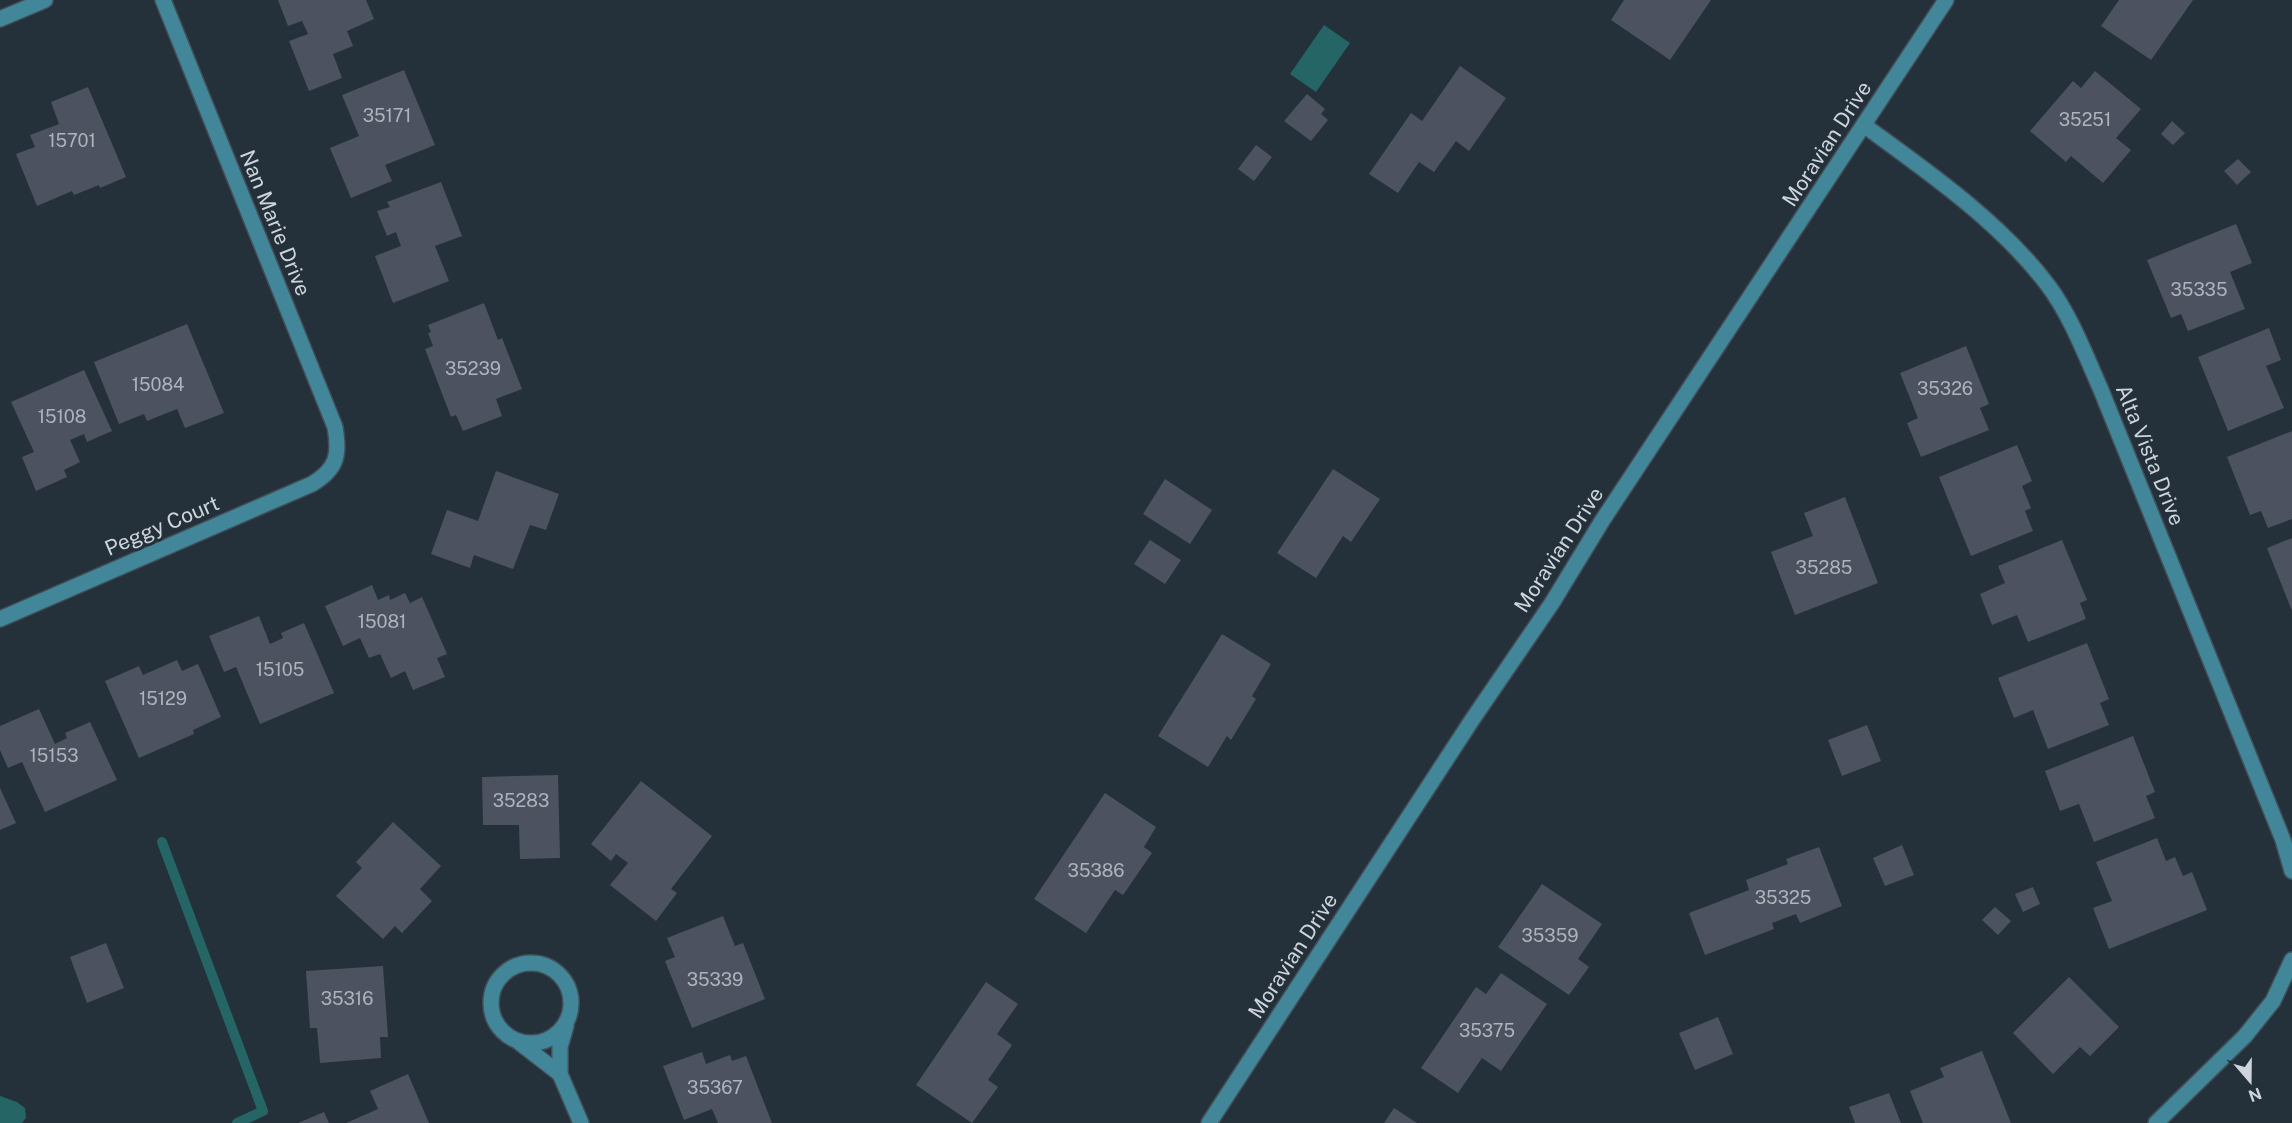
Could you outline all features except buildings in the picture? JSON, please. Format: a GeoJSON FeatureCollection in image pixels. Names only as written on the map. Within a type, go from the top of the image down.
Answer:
{"type":"FeatureCollection","features":[{"type":"Feature","properties":{"kind":"street"},"geometry":{"type":"LineString","coordinates":[[0,19],[45,0]]}},
{"type":"Feature","properties":{"kind":"street","name":"Nan Marie Drive"},"geometry":{"type":"LineString","coordinates":[[163,0],[335,427],[338,445],[335,463]]}},
{"type":"Feature","properties":{"kind":"street","name":"Moravian Drive"},"geometry":{"type":"LineString","coordinates":[[1209,1123],[1946,0]]}},
{"type":"Feature","properties":{"kind":"street","name":"Alta Vista Drive"},"geometry":{"type":"LineString","coordinates":[[1864,126],[1937,180],[2014,246],[2049,285],[2076,333],[2101,390],[2283,840],[2292,871]]}},
{"type":"Feature","properties":{"kind":"street","name":"Peggy Court"},"geometry":{"type":"LineString","coordinates":[[0,619],[312,484],[324,477],[335,463]]}},
{"type":"Feature","properties":{"kind":"street"},"geometry":{"type":"LineString","coordinates":[[2156,1123],[2245,1036],[2273,1001],[2292,960]]}},
{"type":"Feature","properties":{"kind":"street"},"geometry":{"type":"LineString","coordinates":[[560,1074],[520,1043],[508,1037],[498,1028],[492,1016],[490,1002],[492,989],[499,977],[510,968],[522,963],[535,963],[548,967],[559,974],[567,984],[571,997],[571,1011],[560,1047],[560,1074],[581,1123]]}},
{"type":"Feature","properties":{"kind":"street"},"geometry":{"type":"LineString","coordinates":[[520,1043],[534,1044],[547,1041],[566,1023]]}},
{"type":"Feature","properties":{"kind":"shaded area"},"geometry":{"type":"Polygon","coordinates":[[[1324,25],[1350,43],[1316,92],[1290,74],[1324,25]]]}},
{"type":"Feature","properties":{"kind":"shaded area"},"geometry":{"type":"Polygon","coordinates":[[[0,1096],[17,1102],[25,1108],[26,1118],[22,1123],[0,1123],[0,1096]]]}},
{"type":"Feature","properties":{"kind":"waterway"},"geometry":{"type":"LineString","coordinates":[[162,842],[263,1111],[237,1123]]}}]}
